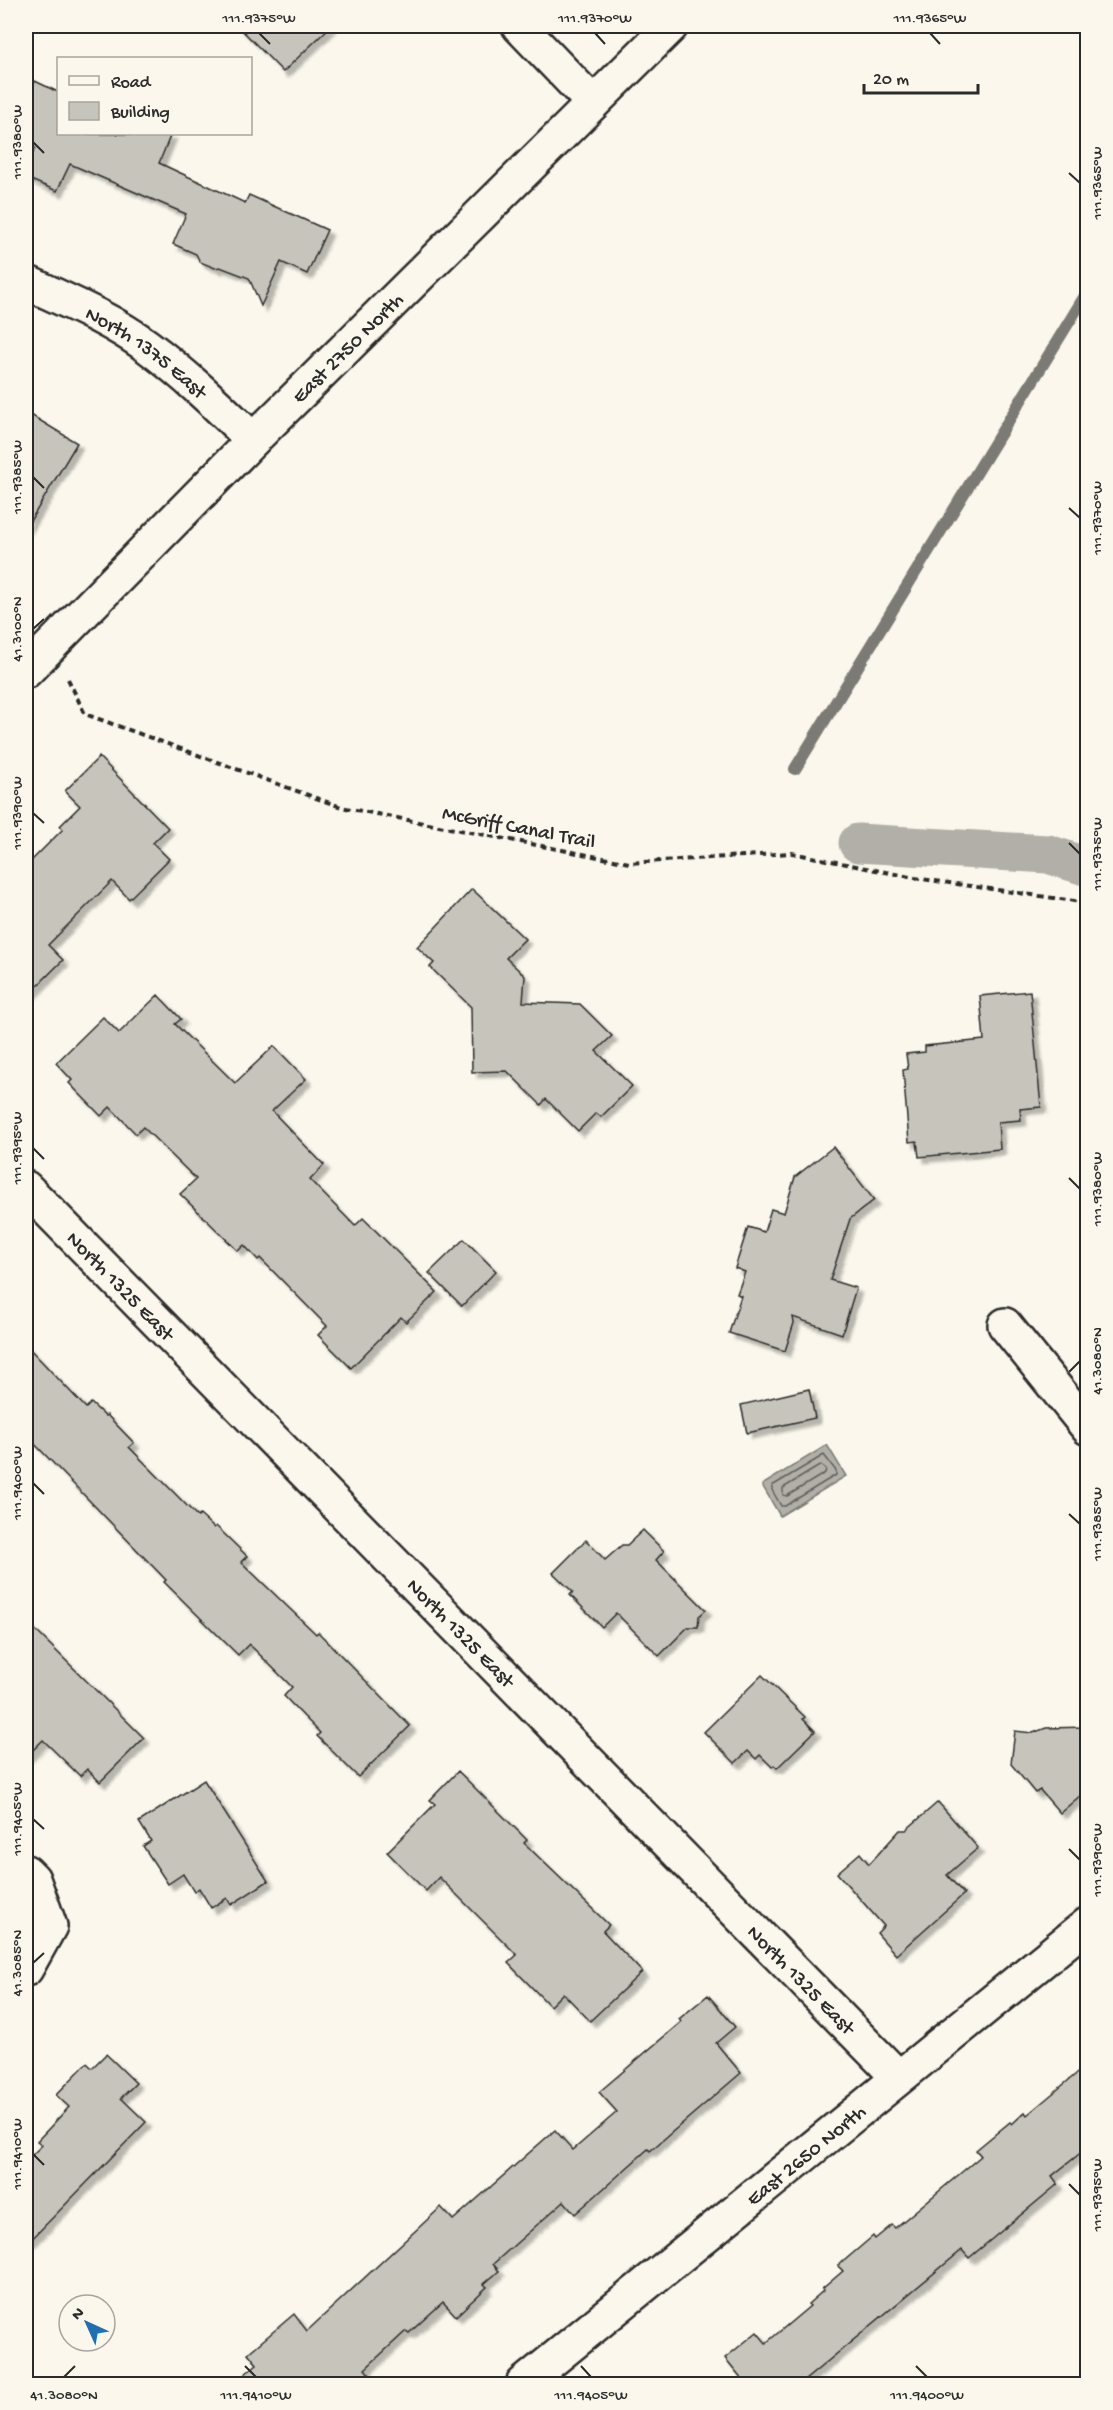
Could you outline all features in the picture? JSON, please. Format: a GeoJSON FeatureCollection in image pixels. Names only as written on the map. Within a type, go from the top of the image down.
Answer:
{"type":"FeatureCollection","features":[{"type":"Feature","properties":{"kind":"street"},"geometry":{"type":"LineString","coordinates":[[519,26],[592,104]]}},
{"type":"Feature","properties":{"kind":"street","name":"East 2750 North"},"geometry":{"type":"LineString","coordinates":[[26,671],[253,440],[671,26]]}},
{"type":"Feature","properties":{"kind":"street","name":"North 1375 East"},"geometry":{"type":"LineString","coordinates":[[26,282],[94,313],[146,345],[196,385],[253,440]]}},
{"type":"Feature","properties":{"kind":"street","name":"North 1325 East"},"geometry":{"type":"LineString","coordinates":[[26,1188],[898,2077]]}},
{"type":"Feature","properties":{"kind":"street"},"geometry":{"type":"LineString","coordinates":[[1005,1325],[1088,1428]]}},
{"type":"Feature","properties":{"kind":"street"},"geometry":{"type":"LineString","coordinates":[[26,1872],[33,1879],[50,1926],[26,1969]]}},
{"type":"Feature","properties":{"kind":"street","name":"East 2650 North"},"geometry":{"type":"LineString","coordinates":[[523,2385],[1088,1924]]}},
{"type":"Feature","properties":{"kind":"path","name":"McGriff Canal Trail"},"geometry":{"type":"LineString","coordinates":[[26,603],[30,606],[85,714],[341,807],[629,863],[792,853],[915,878],[1088,903]]}},
{"type":"Feature","properties":{"kind":"water"},"geometry":{"type":"Polygon","coordinates":[[[827,1445],[846,1476],[780,1516],[762,1485],[827,1445]]]}},
{"type":"Feature","properties":{"kind":"building"},"geometry":{"type":"Polygon","coordinates":[[[238,26],[331,26],[283,72],[238,26]]]}},
{"type":"Feature","properties":{"kind":"building"},"geometry":{"type":"Polygon","coordinates":[[[35,81],[57,92],[57,135],[171,135],[159,163],[245,203],[249,195],[327,230],[307,274],[281,262],[261,306],[249,278],[200,262],[196,254],[173,244],[186,214],[70,164],[57,191],[26,178],[26,171],[35,148],[26,144],[26,102],[35,81]]]}},
{"type":"Feature","properties":{"kind":"building"},"geometry":{"type":"Polygon","coordinates":[[[26,412],[77,443],[26,528],[26,412]]]}},
{"type":"Feature","properties":{"kind":"building"},"geometry":{"type":"Polygon","coordinates":[[[99,757],[168,828],[153,843],[169,859],[129,899],[112,881],[48,945],[63,960],[26,997],[26,866],[63,829],[60,826],[80,806],[65,791],[99,757]]]}},
{"type":"Feature","properties":{"kind":"building"},"geometry":{"type":"Polygon","coordinates":[[[472,889],[525,939],[506,958],[525,976],[523,1002],[580,1004],[612,1036],[596,1051],[632,1086],[601,1117],[596,1113],[578,1131],[546,1099],[541,1105],[507,1071],[472,1072],[471,1007],[430,967],[434,963],[417,947],[472,889]]]}},
{"type":"Feature","properties":{"kind":"building"},"geometry":{"type":"Polygon","coordinates":[[[1030,991],[1041,1107],[1020,1109],[1021,1120],[998,1122],[1000,1149],[919,1157],[917,1141],[909,1142],[903,1070],[908,1069],[906,1054],[925,1052],[925,1046],[984,1040],[980,996],[1030,991]]]}},
{"type":"Feature","properties":{"kind":"building"},"geometry":{"type":"Polygon","coordinates":[[[158,995],[181,1019],[175,1024],[235,1083],[274,1046],[306,1079],[272,1111],[324,1165],[310,1180],[355,1226],[363,1218],[437,1292],[406,1322],[401,1317],[351,1368],[318,1335],[327,1326],[260,1258],[258,1260],[244,1245],[238,1251],[180,1194],[196,1179],[143,1127],[136,1134],[110,1107],[101,1116],[69,1083],[72,1080],[56,1063],[103,1017],[119,1033],[158,995]]]}},
{"type":"Feature","properties":{"kind":"building"},"geometry":{"type":"Polygon","coordinates":[[[833,1147],[874,1200],[850,1219],[830,1280],[856,1288],[842,1334],[793,1317],[794,1323],[785,1351],[729,1333],[741,1296],[737,1294],[745,1272],[735,1268],[748,1227],[764,1232],[771,1209],[784,1213],[795,1177],[833,1147]]]}},
{"type":"Feature","properties":{"kind":"building"},"geometry":{"type":"Polygon","coordinates":[[[464,1239],[496,1271],[462,1306],[429,1273],[464,1239]]]}},
{"type":"Feature","properties":{"kind":"building"},"geometry":{"type":"Polygon","coordinates":[[[26,1345],[86,1408],[91,1403],[105,1416],[107,1415],[134,1443],[129,1447],[198,1517],[200,1515],[214,1528],[216,1526],[247,1556],[241,1562],[316,1634],[318,1632],[410,1726],[358,1777],[317,1736],[320,1733],[284,1696],[292,1687],[249,1644],[238,1655],[164,1582],[166,1580],[26,1435],[26,1345]]]}},
{"type":"Feature","properties":{"kind":"building"},"geometry":{"type":"Polygon","coordinates":[[[809,1389],[815,1418],[747,1433],[741,1405],[809,1389]]]}},
{"type":"Feature","properties":{"kind":"building"},"geometry":{"type":"Polygon","coordinates":[[[643,1530],[664,1551],[656,1560],[706,1610],[699,1616],[698,1627],[688,1627],[659,1656],[616,1613],[602,1627],[570,1595],[573,1592],[553,1573],[586,1540],[605,1560],[622,1545],[627,1545],[643,1530]]]}},
{"type":"Feature","properties":{"kind":"building"},"geometry":{"type":"Polygon","coordinates":[[[26,1621],[144,1738],[100,1782],[87,1769],[80,1776],[43,1740],[26,1757],[26,1621]]]}},
{"type":"Feature","properties":{"kind":"building"},"geometry":{"type":"Polygon","coordinates":[[[762,1675],[805,1717],[803,1719],[815,1731],[777,1768],[774,1765],[772,1767],[760,1755],[756,1759],[748,1751],[735,1763],[704,1732],[762,1675]]]}},
{"type":"Feature","properties":{"kind":"building"},"geometry":{"type":"Polygon","coordinates":[[[1088,1727],[1088,1789],[1060,1813],[1040,1790],[1035,1793],[1011,1764],[1015,1731],[1033,1733],[1046,1728],[1088,1727]]]}},
{"type":"Feature","properties":{"kind":"building"},"geometry":{"type":"Polygon","coordinates":[[[458,1771],[527,1840],[524,1843],[609,1925],[603,1931],[642,1972],[590,2021],[563,1993],[550,2006],[508,1963],[517,1955],[439,1877],[426,1891],[387,1852],[435,1804],[430,1800],[458,1771]]]}},
{"type":"Feature","properties":{"kind":"building"},"geometry":{"type":"Polygon","coordinates":[[[204,1780],[268,1881],[231,1905],[227,1898],[211,1908],[199,1888],[194,1892],[183,1874],[168,1884],[143,1846],[151,1841],[139,1822],[204,1780]]]}},
{"type":"Feature","properties":{"kind":"building"},"geometry":{"type":"Polygon","coordinates":[[[938,1802],[978,1848],[947,1875],[964,1894],[896,1955],[877,1933],[884,1926],[837,1873],[860,1853],[869,1864],[900,1830],[906,1830],[938,1802]]]}},
{"type":"Feature","properties":{"kind":"building"},"geometry":{"type":"Polygon","coordinates":[[[708,1995],[735,2027],[716,2043],[741,2073],[650,2151],[648,2149],[575,2214],[564,2201],[493,2264],[499,2271],[484,2284],[487,2287],[456,2316],[443,2302],[409,2333],[406,2331],[365,2369],[378,2385],[232,2385],[257,2364],[248,2353],[294,2314],[307,2331],[441,2207],[453,2220],[555,2130],[573,2150],[617,2112],[599,2092],[681,2022],[679,2019],[708,1995]]]}},
{"type":"Feature","properties":{"kind":"building"},"geometry":{"type":"Polygon","coordinates":[[[106,2054],[136,2083],[121,2098],[146,2122],[26,2245],[26,2161],[42,2145],[37,2141],[69,2107],[56,2095],[87,2063],[92,2068],[106,2054]]]}},
{"type":"Feature","properties":{"kind":"building"},"geometry":{"type":"Polygon","coordinates":[[[1088,2064],[1088,2147],[1052,2176],[1058,2184],[969,2258],[962,2250],[799,2385],[747,2385],[725,2358],[757,2332],[766,2343],[810,2306],[808,2304],[824,2290],[822,2289],[843,2271],[838,2266],[873,2236],[875,2239],[892,2225],[895,2228],[981,2156],[976,2150],[1010,2122],[1012,2124],[1025,2112],[1027,2115],[1088,2064]]]}},
{"type":"Feature","properties":{"kind":"waterway"},"geometry":{"type":"LineString","coordinates":[[795,769],[1088,291]]}},
{"type":"Feature","properties":{"kind":"waterway"},"geometry":{"type":"LineString","coordinates":[[858,843],[1048,854],[1088,867]]}}]}
